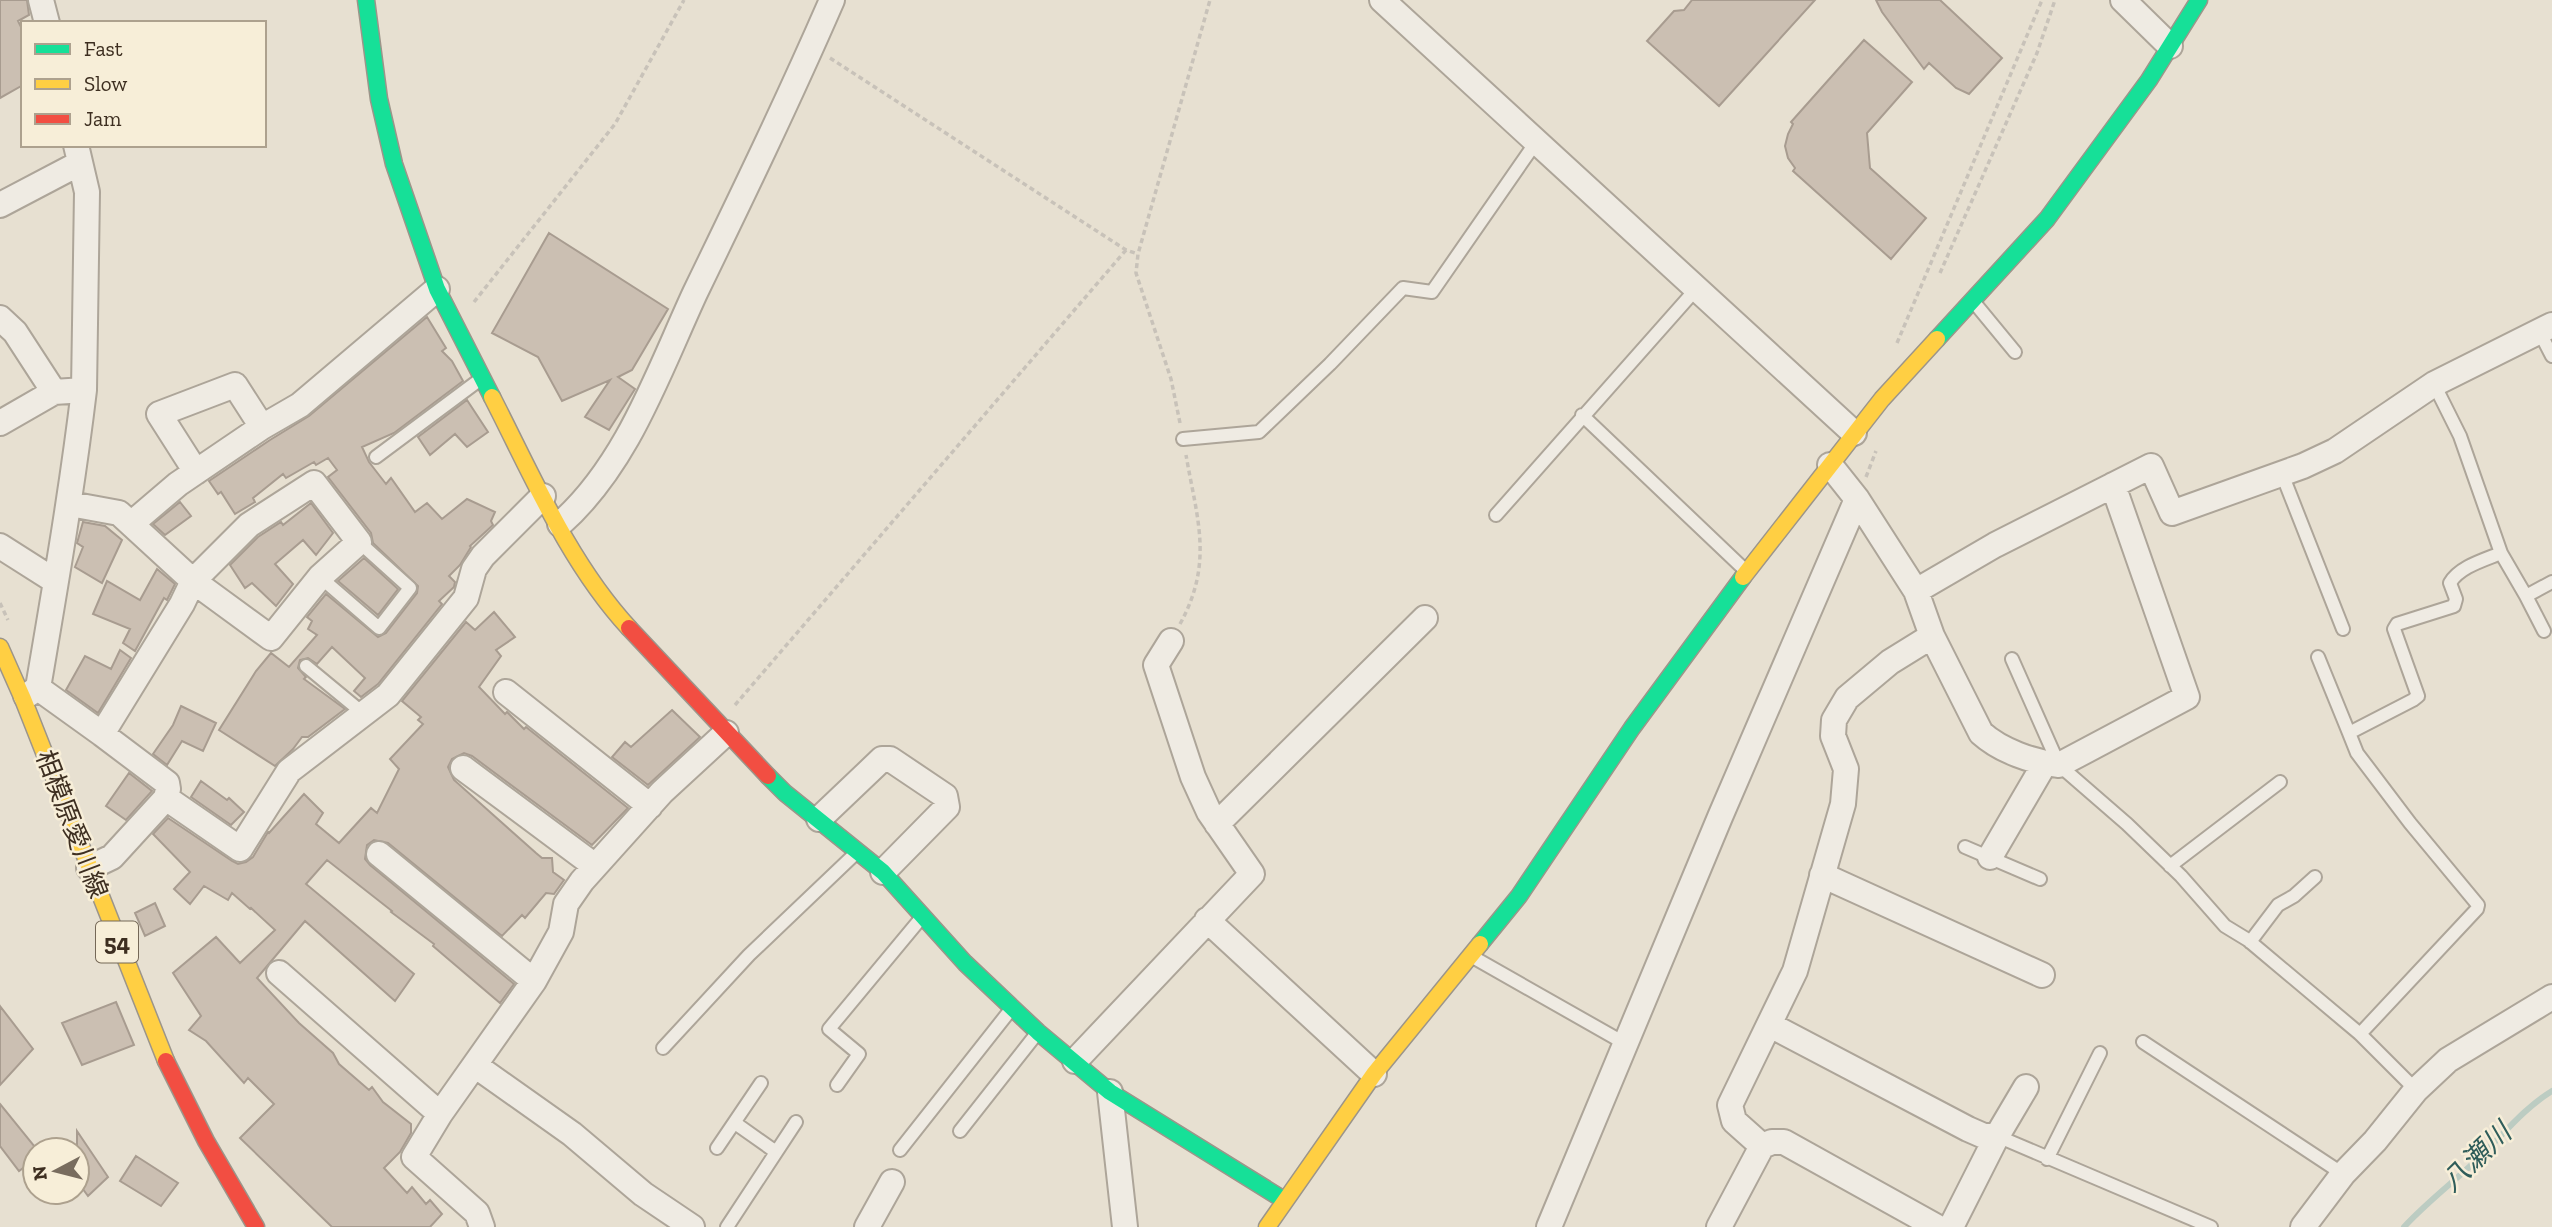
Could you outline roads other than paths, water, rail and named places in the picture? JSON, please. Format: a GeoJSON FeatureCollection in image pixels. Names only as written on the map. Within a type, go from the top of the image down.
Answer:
{"type":"FeatureCollection","features":[{"type":"Feature","properties":{"kind":"street"},"geometry":{"type":"LineString","coordinates":[[41,0],[46,21]]}},
{"type":"Feature","properties":{"kind":"street"},"geometry":{"type":"LineString","coordinates":[[366,0],[379,99],[394,164],[437,289],[543,496],[583,566],[623,621],[785,793],[883,872],[922,917],[1038,1032],[1110,1092],[1284,1200]]}},
{"type":"Feature","properties":{"kind":"street"},"geometry":{"type":"LineString","coordinates":[[560,524],[581,506],[608,472],[643,405],[832,0]]}},
{"type":"Feature","properties":{"kind":"street"},"geometry":{"type":"LineString","coordinates":[[1382,0],[1854,433]]}},
{"type":"Feature","properties":{"kind":"street"},"geometry":{"type":"LineString","coordinates":[[2123,0],[2170,46]]}},
{"type":"Feature","properties":{"kind":"street"},"geometry":{"type":"LineString","coordinates":[[1267,1227],[1374,1074],[1519,896],[1632,728],[1747,571],[1882,399],[2047,219],[2149,80],[2199,0]]}},
{"type":"Feature","properties":{"kind":"street"},"geometry":{"type":"LineString","coordinates":[[0,205],[78,154],[87,192],[84,390],[70,504],[31,693],[102,734],[167,783],[168,789],[166,798],[112,857],[89,868]]}},
{"type":"Feature","properties":{"kind":"street"},"geometry":{"type":"LineString","coordinates":[[131,524],[196,472],[300,405],[437,289]]}},
{"type":"Feature","properties":{"kind":"street"},"geometry":{"type":"LineString","coordinates":[[0,317],[15,332],[54,392]]}},
{"type":"Feature","properties":{"kind":"street"},"geometry":{"type":"LineString","coordinates":[[1916,591],[1995,545],[2151,466],[2172,513],[2282,474],[2335,451],[2434,384],[2546,328]]}},
{"type":"Feature","properties":{"kind":"street"},"geometry":{"type":"LineString","coordinates":[[196,472],[159,415],[235,386],[262,427]]}},
{"type":"Feature","properties":{"kind":"street"},"geometry":{"type":"LineString","coordinates":[[0,423],[54,392],[84,390]]}},
{"type":"Feature","properties":{"kind":"street"},"geometry":{"type":"LineString","coordinates":[[1830,465],[1857,499],[1916,591],[1932,636],[1981,733],[1992,744],[2052,764]]}},
{"type":"Feature","properties":{"kind":"street"},"geometry":{"type":"LineString","coordinates":[[70,504],[119,513],[193,581],[271,638],[320,577],[359,542],[314,483],[249,525],[193,581],[182,604],[102,734]]}},
{"type":"Feature","properties":{"kind":"street"},"geometry":{"type":"LineString","coordinates":[[1990,857],[2052,764],[2188,696],[2112,485]]}},
{"type":"Feature","properties":{"kind":"street"},"geometry":{"type":"LineString","coordinates":[[166,798],[240,849],[289,771],[388,695],[466,598],[474,569],[483,556],[543,496]]}},
{"type":"Feature","properties":{"kind":"street"},"geometry":{"type":"LineString","coordinates":[[1549,1227],[1857,499]]}},
{"type":"Feature","properties":{"kind":"street"},"geometry":{"type":"LineString","coordinates":[[0,546],[55,581]]}},
{"type":"Feature","properties":{"kind":"street"},"geometry":{"type":"LineString","coordinates":[[1217,824],[1425,618]]}},
{"type":"Feature","properties":{"kind":"street"},"geometry":{"type":"LineString","coordinates":[[1762,1146],[1734,1121],[1730,1105],[1795,971],[1843,804],[1846,769],[1833,736],[1834,720],[1847,698],[1890,662],[1932,636]]}},
{"type":"Feature","properties":{"kind":"street"},"geometry":{"type":"LineString","coordinates":[[1075,1061],[1252,873],[1209,812],[1193,777],[1156,665],[1171,641]]}},
{"type":"Feature","properties":{"kind":"street","name":"相模原愛川線"},"geometry":{"type":"LineString","coordinates":[[0,646],[31,693],[89,868],[160,1048],[206,1141],[256,1227]]}},
{"type":"Feature","properties":{"kind":"street"},"geometry":{"type":"LineString","coordinates":[[506,692],[650,806]]}},
{"type":"Feature","properties":{"kind":"street"},"geometry":{"type":"LineString","coordinates":[[482,1227],[477,1213],[414,1157],[440,1114],[534,981],[561,932],[566,904],[595,866],[722,729]]}},
{"type":"Feature","properties":{"kind":"street"},"geometry":{"type":"LineString","coordinates":[[819,818],[881,759],[890,759],[945,796],[947,807],[883,872]]}},
{"type":"Feature","properties":{"kind":"street"},"geometry":{"type":"LineString","coordinates":[[463,768],[595,866]]}},
{"type":"Feature","properties":{"kind":"street"},"geometry":{"type":"LineString","coordinates":[[379,854],[534,981]]}},
{"type":"Feature","properties":{"kind":"street"},"geometry":{"type":"LineString","coordinates":[[1822,875],[2042,975]]}},
{"type":"Feature","properties":{"kind":"street"},"geometry":{"type":"LineString","coordinates":[[1207,920],[1374,1074]]}},
{"type":"Feature","properties":{"kind":"street"},"geometry":{"type":"LineString","coordinates":[[279,973],[440,1114]]}},
{"type":"Feature","properties":{"kind":"street"},"geometry":{"type":"LineString","coordinates":[[2303,1227],[2343,1174],[2375,1141],[2416,1090],[2448,1060],[2552,998]]}},
{"type":"Feature","properties":{"kind":"street"},"geometry":{"type":"LineString","coordinates":[[1770,1025],[1968,1129],[1984,1136],[1997,1136]]}},
{"type":"Feature","properties":{"kind":"street"},"geometry":{"type":"LineString","coordinates":[[476,1066],[572,1134],[643,1194],[692,1227]]}},
{"type":"Feature","properties":{"kind":"street"},"geometry":{"type":"LineString","coordinates":[[1951,1227],[2025,1087]]}},
{"type":"Feature","properties":{"kind":"street"},"geometry":{"type":"LineString","coordinates":[[1110,1092],[1125,1227]]}},
{"type":"Feature","properties":{"kind":"street"},"geometry":{"type":"LineString","coordinates":[[1725,1225],[1762,1146],[1772,1142],[1784,1142],[1937,1227]]}},
{"type":"Feature","properties":{"kind":"street"},"geometry":{"type":"LineString","coordinates":[[867,1227],[892,1182]]}},
{"type":"Feature","properties":{"kind":"lane"},"geometry":{"type":"LineString","coordinates":[[1183,439],[1259,432],[1330,364],[1403,288],[1432,292],[1536,142]]}},
{"type":"Feature","properties":{"kind":"lane"},"geometry":{"type":"LineString","coordinates":[[1496,515],[1697,288]]}},
{"type":"Feature","properties":{"kind":"lane"},"geometry":{"type":"LineString","coordinates":[[1973,301],[2015,352]]}},
{"type":"Feature","properties":{"kind":"lane"},"geometry":{"type":"LineString","coordinates":[[2546,328],[2552,356]]}},
{"type":"Feature","properties":{"kind":"lane"},"geometry":{"type":"LineString","coordinates":[[376,457],[482,378]]}},
{"type":"Feature","properties":{"kind":"lane"},"geometry":{"type":"LineString","coordinates":[[2434,384],[2459,436],[2501,553],[2544,631]]}},
{"type":"Feature","properties":{"kind":"lane"},"geometry":{"type":"LineString","coordinates":[[1582,415],[1747,571]]}},
{"type":"Feature","properties":{"kind":"lane"},"geometry":{"type":"LineString","coordinates":[[2282,474],[2343,629]]}},
{"type":"Feature","properties":{"kind":"lane"},"geometry":{"type":"LineString","coordinates":[[320,577],[379,628],[410,588],[359,542]]}},
{"type":"Feature","properties":{"kind":"lane"},"geometry":{"type":"LineString","coordinates":[[2349,733],[2418,696],[2394,629],[2397,624],[2454,606],[2456,599],[2450,583],[2453,578],[2467,568],[2501,553]]}},
{"type":"Feature","properties":{"kind":"lane"},"geometry":{"type":"LineString","coordinates":[[2526,596],[2552,582]]}},
{"type":"Feature","properties":{"kind":"lane"},"geometry":{"type":"LineString","coordinates":[[2318,657],[2357,753],[2410,823],[2478,905],[2360,1034]]}},
{"type":"Feature","properties":{"kind":"lane"},"geometry":{"type":"LineString","coordinates":[[2012,659],[2052,764],[2127,824],[2225,926],[2249,942],[2360,1034],[2416,1090]]}},
{"type":"Feature","properties":{"kind":"lane"},"geometry":{"type":"LineString","coordinates":[[306,666],[364,714]]}},
{"type":"Feature","properties":{"kind":"lane"},"geometry":{"type":"LineString","coordinates":[[2170,866],[2280,782]]}},
{"type":"Feature","properties":{"kind":"lane"},"geometry":{"type":"LineString","coordinates":[[1965,847],[2040,879]]}},
{"type":"Feature","properties":{"kind":"lane"},"geometry":{"type":"LineString","coordinates":[[663,1048],[749,955],[859,850]]}},
{"type":"Feature","properties":{"kind":"lane"},"geometry":{"type":"LineString","coordinates":[[2249,942],[2278,905],[2294,896],[2315,877]]}},
{"type":"Feature","properties":{"kind":"lane"},"geometry":{"type":"LineString","coordinates":[[837,1085],[859,1054],[829,1029],[922,917]]}},
{"type":"Feature","properties":{"kind":"lane"},"geometry":{"type":"LineString","coordinates":[[1471,956],[1626,1044]]}},
{"type":"Feature","properties":{"kind":"lane"},"geometry":{"type":"LineString","coordinates":[[900,1150],[1013,1008]]}},
{"type":"Feature","properties":{"kind":"lane"},"geometry":{"type":"LineString","coordinates":[[960,1131],[1038,1032]]}},
{"type":"Feature","properties":{"kind":"lane"},"geometry":{"type":"LineString","coordinates":[[2143,1042],[2343,1174]]}},
{"type":"Feature","properties":{"kind":"lane"},"geometry":{"type":"LineString","coordinates":[[2047,1159],[2100,1053]]}},
{"type":"Feature","properties":{"kind":"lane"},"geometry":{"type":"LineString","coordinates":[[717,1148],[761,1083]]}},
{"type":"Feature","properties":{"kind":"lane"},"geometry":{"type":"LineString","coordinates":[[727,1227],[796,1122]]}},
{"type":"Feature","properties":{"kind":"lane"},"geometry":{"type":"LineString","coordinates":[[735,1123],[776,1152]]}},
{"type":"Feature","properties":{"kind":"lane"},"geometry":{"type":"LineString","coordinates":[[1997,1136],[2211,1227]]}},
{"type":"Feature","properties":{"kind":"waterway","name":"八瀬川"},"geometry":{"type":"LineString","coordinates":[[2404,1227],[2523,1114],[2552,1091]]}}]}
